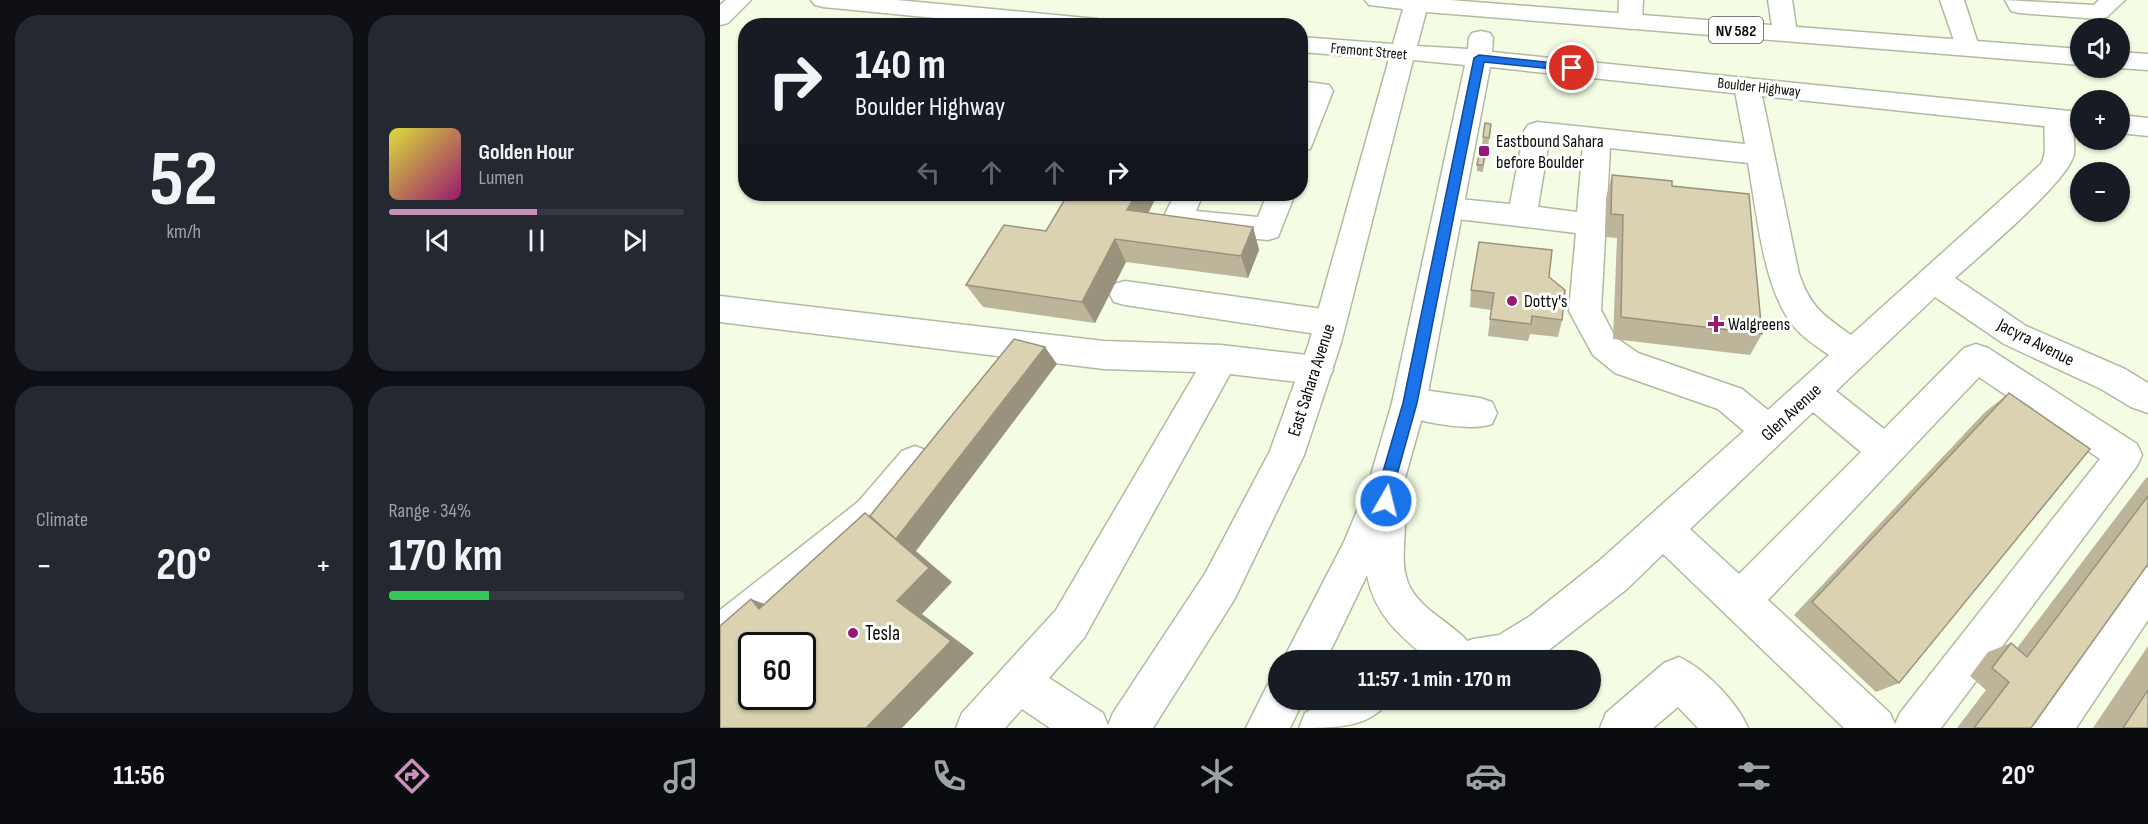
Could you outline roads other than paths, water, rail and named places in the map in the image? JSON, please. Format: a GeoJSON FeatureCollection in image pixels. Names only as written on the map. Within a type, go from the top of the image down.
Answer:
{"type":"FeatureCollection","features":[{"type":"Feature","properties":{"kind":"main road"},"geometry":{"type":"LineString","coordinates":[[720,18],[739,0]]}},
{"type":"Feature","properties":{"kind":"main road"},"geometry":{"type":"LineString","coordinates":[[823,0],[996,18]]}},
{"type":"Feature","properties":{"kind":"main road","name":"NV 582"},"geometry":{"type":"LineString","coordinates":[[1377,0],[1449,7],[1483,5],[1630,11],[1785,33],[2070,56]]}},
{"type":"Feature","properties":{"kind":"main road"},"geometry":{"type":"LineString","coordinates":[[1780,0],[1785,33]]}},
{"type":"Feature","properties":{"kind":"main road"},"geometry":{"type":"LineString","coordinates":[[1952,0],[1967,47]]}},
{"type":"Feature","properties":{"kind":"main road"},"geometry":{"type":"LineString","coordinates":[[2017,0],[2019,6],[2099,12],[2113,0]]}},
{"type":"Feature","properties":{"kind":"main road","name":"East Sahara Avenue"},"geometry":{"type":"LineString","coordinates":[[1128,728],[1220,586],[1286,455],[1330,323],[1416,2]]}},
{"type":"Feature","properties":{"kind":"main road"},"geometry":{"type":"LineString","coordinates":[[1309,650],[1358,554],[1387,482],[1410,403],[1479,58],[1483,5]]}},
{"type":"Feature","properties":{"kind":"main road","name":"Fremont Street"},"geometry":{"type":"LineString","coordinates":[[1308,45],[1437,57]]}},
{"type":"Feature","properties":{"kind":"main road","name":"Boulder Highway"},"geometry":{"type":"LineString","coordinates":[[1437,57],[1479,58],[2069,120]]}},
{"type":"Feature","properties":{"kind":"main road"},"geometry":{"type":"LineString","coordinates":[[1747,86],[1760,156],[1759,204],[1792,301],[1810,323],[1852,354]]}},
{"type":"Feature","properties":{"kind":"main road"},"geometry":{"type":"LineString","coordinates":[[1308,90],[1320,91],[1308,122]]}},
{"type":"Feature","properties":{"kind":"main road","name":"Glen Avenue"},"geometry":{"type":"LineString","coordinates":[[1512,650],[1544,630],[1613,575],[1664,530],[2051,171],[2060,155],[2069,120]]}},
{"type":"Feature","properties":{"kind":"main road"},"geometry":{"type":"LineString","coordinates":[[2130,125],[2148,127]]}},
{"type":"Feature","properties":{"kind":"main road"},"geometry":{"type":"LineString","coordinates":[[1522,216],[1537,131],[1760,156]]}},
{"type":"Feature","properties":{"kind":"main road"},"geometry":{"type":"LineString","coordinates":[[1597,138],[1605,188],[1590,224],[1585,311],[1604,346],[1627,363],[1730,399],[1770,432]]}},
{"type":"Feature","properties":{"kind":"main road"},"geometry":{"type":"LineString","coordinates":[[1185,201],[1177,220],[1268,229],[1278,201]]}},
{"type":"Feature","properties":{"kind":"main road"},"geometry":{"type":"LineString","coordinates":[[1449,208],[1590,224]]}},
{"type":"Feature","properties":{"kind":"main road","name":"Jacyra Avenue"},"geometry":{"type":"LineString","coordinates":[[1932,279],[2015,335],[2113,379],[2146,402]]}},
{"type":"Feature","properties":{"kind":"main road"},"geometry":{"type":"LineString","coordinates":[[1125,293],[1330,323]]}},
{"type":"Feature","properties":{"kind":"main road"},"geometry":{"type":"LineString","coordinates":[[720,309],[1104,355],[1221,358],[1316,370]]}},
{"type":"Feature","properties":{"kind":"main road"},"geometry":{"type":"LineString","coordinates":[[993,371],[1016,344]]}},
{"type":"Feature","properties":{"kind":"main road"},"geometry":{"type":"LineString","coordinates":[[977,728],[1070,624],[1221,358]]}},
{"type":"Feature","properties":{"kind":"main road"},"geometry":{"type":"LineString","coordinates":[[1740,600],[1976,358],[2124,455],[1916,728]]}},
{"type":"Feature","properties":{"kind":"main road"},"geometry":{"type":"LineString","coordinates":[[1813,392],[1886,451]]}},
{"type":"Feature","properties":{"kind":"main road"},"geometry":{"type":"LineString","coordinates":[[1410,403],[1480,413]]}},
{"type":"Feature","properties":{"kind":"main road"},"geometry":{"type":"LineString","coordinates":[[720,636],[871,514],[940,433]]}},
{"type":"Feature","properties":{"kind":"main road"},"geometry":{"type":"LineString","coordinates":[[1387,482],[1384,537],[1388,587],[1395,601],[1408,617],[1448,650]]}},
{"type":"Feature","properties":{"kind":"main road"},"geometry":{"type":"LineString","coordinates":[[1664,530],[1875,728]]}},
{"type":"Feature","properties":{"kind":"main road"},"geometry":{"type":"LineString","coordinates":[[2051,728],[2148,586]]}},
{"type":"Feature","properties":{"kind":"main road"},"geometry":{"type":"LineString","coordinates":[[1621,728],[1679,678],[1727,728]]}},
{"type":"Feature","properties":{"kind":"main road"},"geometry":{"type":"LineString","coordinates":[[1018,682],[1088,728]]}},
{"type":"Feature","properties":{"kind":"main road"},"geometry":{"type":"LineString","coordinates":[[1267,728],[1277,710]]}},
{"type":"Feature","properties":{"kind":"main road"},"geometry":{"type":"LineString","coordinates":[[1320,728],[1350,710]]}},
{"type":"Feature","properties":{"kind":"place","name":"Eastbound Sahara before Boulder"},"geometry":{"type":"Point","coordinates":[1484,151]}},
{"type":"Feature","properties":{"kind":"place","name":"Dotty's"},"geometry":{"type":"Point","coordinates":[1512,301]}},
{"type":"Feature","properties":{"kind":"place","name":"Walgreens"},"geometry":{"type":"Point","coordinates":[1716,324]}},
{"type":"Feature","properties":{"kind":"place","name":"Tesla"},"geometry":{"type":"Point","coordinates":[853,633]}}]}
